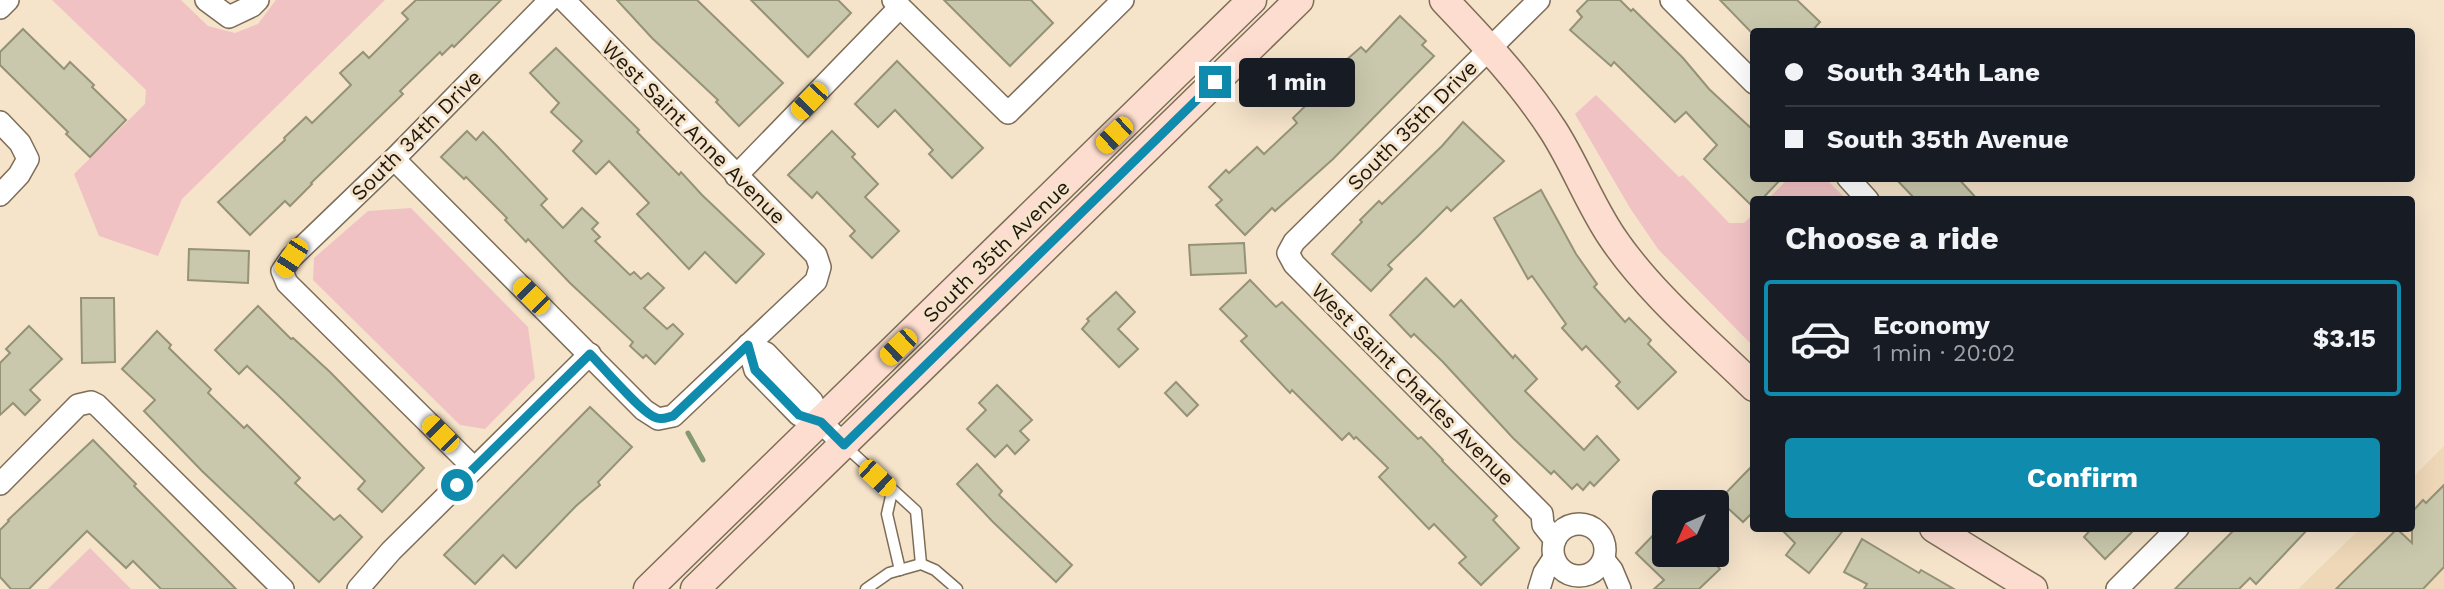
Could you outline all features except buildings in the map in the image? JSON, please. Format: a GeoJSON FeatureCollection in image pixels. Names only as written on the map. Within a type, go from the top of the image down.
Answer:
{"type":"FeatureCollection","features":[{"type":"Feature","properties":{"kind":"main road","name":"South 35th Avenue"},"geometry":{"type":"LineString","coordinates":[[649,589],[1252,0]]}},
{"type":"Feature","properties":{"kind":"main road","name":"South 35th Avenue"},"geometry":{"type":"LineString","coordinates":[[695,589],[1299,0]]}},
{"type":"Feature","properties":{"kind":"main road"},"geometry":{"type":"LineString","coordinates":[[1444,0],[1528,93],[1554,132],[1612,237],[1672,307],[1750,383]]}},
{"type":"Feature","properties":{"kind":"main road"},"geometry":{"type":"LineString","coordinates":[[1940,532],[2033,589]]}},
{"type":"Feature","properties":{"kind":"street"},"geometry":{"type":"LineString","coordinates":[[0,8],[8,0]]}},
{"type":"Feature","properties":{"kind":"street"},"geometry":{"type":"LineString","coordinates":[[206,0],[229,17],[252,6],[258,0]]}},
{"type":"Feature","properties":{"kind":"street","name":"South 34th Drive"},"geometry":{"type":"LineString","coordinates":[[474,468],[287,283],[282,271],[291,258],[394,159],[550,0]]}},
{"type":"Feature","properties":{"kind":"street","name":"West Saint Anne Avenue"},"geometry":{"type":"LineString","coordinates":[[564,0],[816,255],[820,267],[816,281],[748,345]]}},
{"type":"Feature","properties":{"kind":"street"},"geometry":{"type":"LineString","coordinates":[[736,176],[897,4],[1008,113],[1123,0]]}},
{"type":"Feature","properties":{"kind":"street","name":"South 35th Drive"},"geometry":{"type":"LineString","coordinates":[[1288,253],[1294,242],[1539,0]]}},
{"type":"Feature","properties":{"kind":"street"},"geometry":{"type":"LineString","coordinates":[[1671,0],[1750,79]]}},
{"type":"Feature","properties":{"kind":"street"},"geometry":{"type":"LineString","coordinates":[[0,122],[20,143],[28,159],[19,175],[0,195]]}},
{"type":"Feature","properties":{"kind":"street"},"geometry":{"type":"LineString","coordinates":[[394,159],[644,410],[658,419],[673,416],[748,345],[755,370],[799,415],[821,422],[844,445]]}},
{"type":"Feature","properties":{"kind":"street"},"geometry":{"type":"LineString","coordinates":[[1851,182],[1864,196]]}},
{"type":"Feature","properties":{"kind":"street","name":"West Saint Charles Avenue"},"geometry":{"type":"LineString","coordinates":[[1288,253],[1294,264],[1542,514],[1543,525],[1560,541]]}},
{"type":"Feature","properties":{"kind":"street"},"geometry":{"type":"LineString","coordinates":[[358,589],[391,551],[590,354]]}},
{"type":"Feature","properties":{"kind":"street"},"geometry":{"type":"LineString","coordinates":[[0,484],[78,405],[90,402],[97,405],[282,589]]}},
{"type":"Feature","properties":{"kind":"street"},"geometry":{"type":"LineString","coordinates":[[1539,589],[1560,541],[1587,525],[1601,535],[1606,552],[1599,568],[1547,589]]}},
{"type":"Feature","properties":{"kind":"street"},"geometry":{"type":"LineString","coordinates":[[2117,589],[2174,532]]}},
{"type":"Feature","properties":{"kind":"street"},"geometry":{"type":"LineString","coordinates":[[1560,541],[1558,565],[1611,589]]}},
{"type":"Feature","properties":{"kind":"street"},"geometry":{"type":"LineString","coordinates":[[1604,560],[1612,570],[1620,589]]}},
{"type":"Feature","properties":{"kind":"lane"},"geometry":{"type":"LineString","coordinates":[[844,445],[892,492],[907,501],[916,511],[921,564]]}},
{"type":"Feature","properties":{"kind":"lane"},"geometry":{"type":"LineString","coordinates":[[892,492],[887,514],[900,570]]}},
{"type":"Feature","properties":{"kind":"lane"},"geometry":{"type":"LineString","coordinates":[[866,589],[883,576],[921,564],[935,570],[957,589]]}},
{"type":"Feature","properties":{"kind":"shaded area"},"geometry":{"type":"Polygon","coordinates":[[[52,0],[181,0],[208,26],[235,33],[258,24],[276,0],[385,0],[182,199],[158,256],[99,236],[74,174],[145,104],[146,90],[52,0]]]}},
{"type":"Feature","properties":{"kind":"shaded area"},"geometry":{"type":"Polygon","coordinates":[[[1596,95],[1679,177],[1683,175],[1729,223],[1744,223],[1750,217],[1750,343],[1658,249],[1630,208],[1575,114],[1596,95]]]}},
{"type":"Feature","properties":{"kind":"shaded area"},"geometry":{"type":"Polygon","coordinates":[[[1785,182],[1829,182],[1843,196],[1771,196],[1785,182]]]}},
{"type":"Feature","properties":{"kind":"shaded area"},"geometry":{"type":"Polygon","coordinates":[[[411,208],[528,327],[535,378],[485,429],[460,425],[313,280],[314,258],[368,211],[411,208]]]}},
{"type":"Feature","properties":{"kind":"shaded area"},"geometry":{"type":"Polygon","coordinates":[[[2444,446],[2444,589],[2298,589],[2357,532],[2415,532],[2415,475],[2444,446]]]}},
{"type":"Feature","properties":{"kind":"shaded area"},"geometry":{"type":"Polygon","coordinates":[[[90,548],[131,589],[48,589],[90,548]]]}},
{"type":"Feature","properties":{"kind":"waterway"},"geometry":{"type":"LineString","coordinates":[[688,433],[703,460]]}},
{"type":"Feature","properties":{"kind":"route"},"geometry":{"type":"LineString","coordinates":[[457,485],[590,354],[644,410],[658,419],[673,416],[748,345],[755,370],[799,415],[821,422],[844,445],[1215,82]]}}]}
